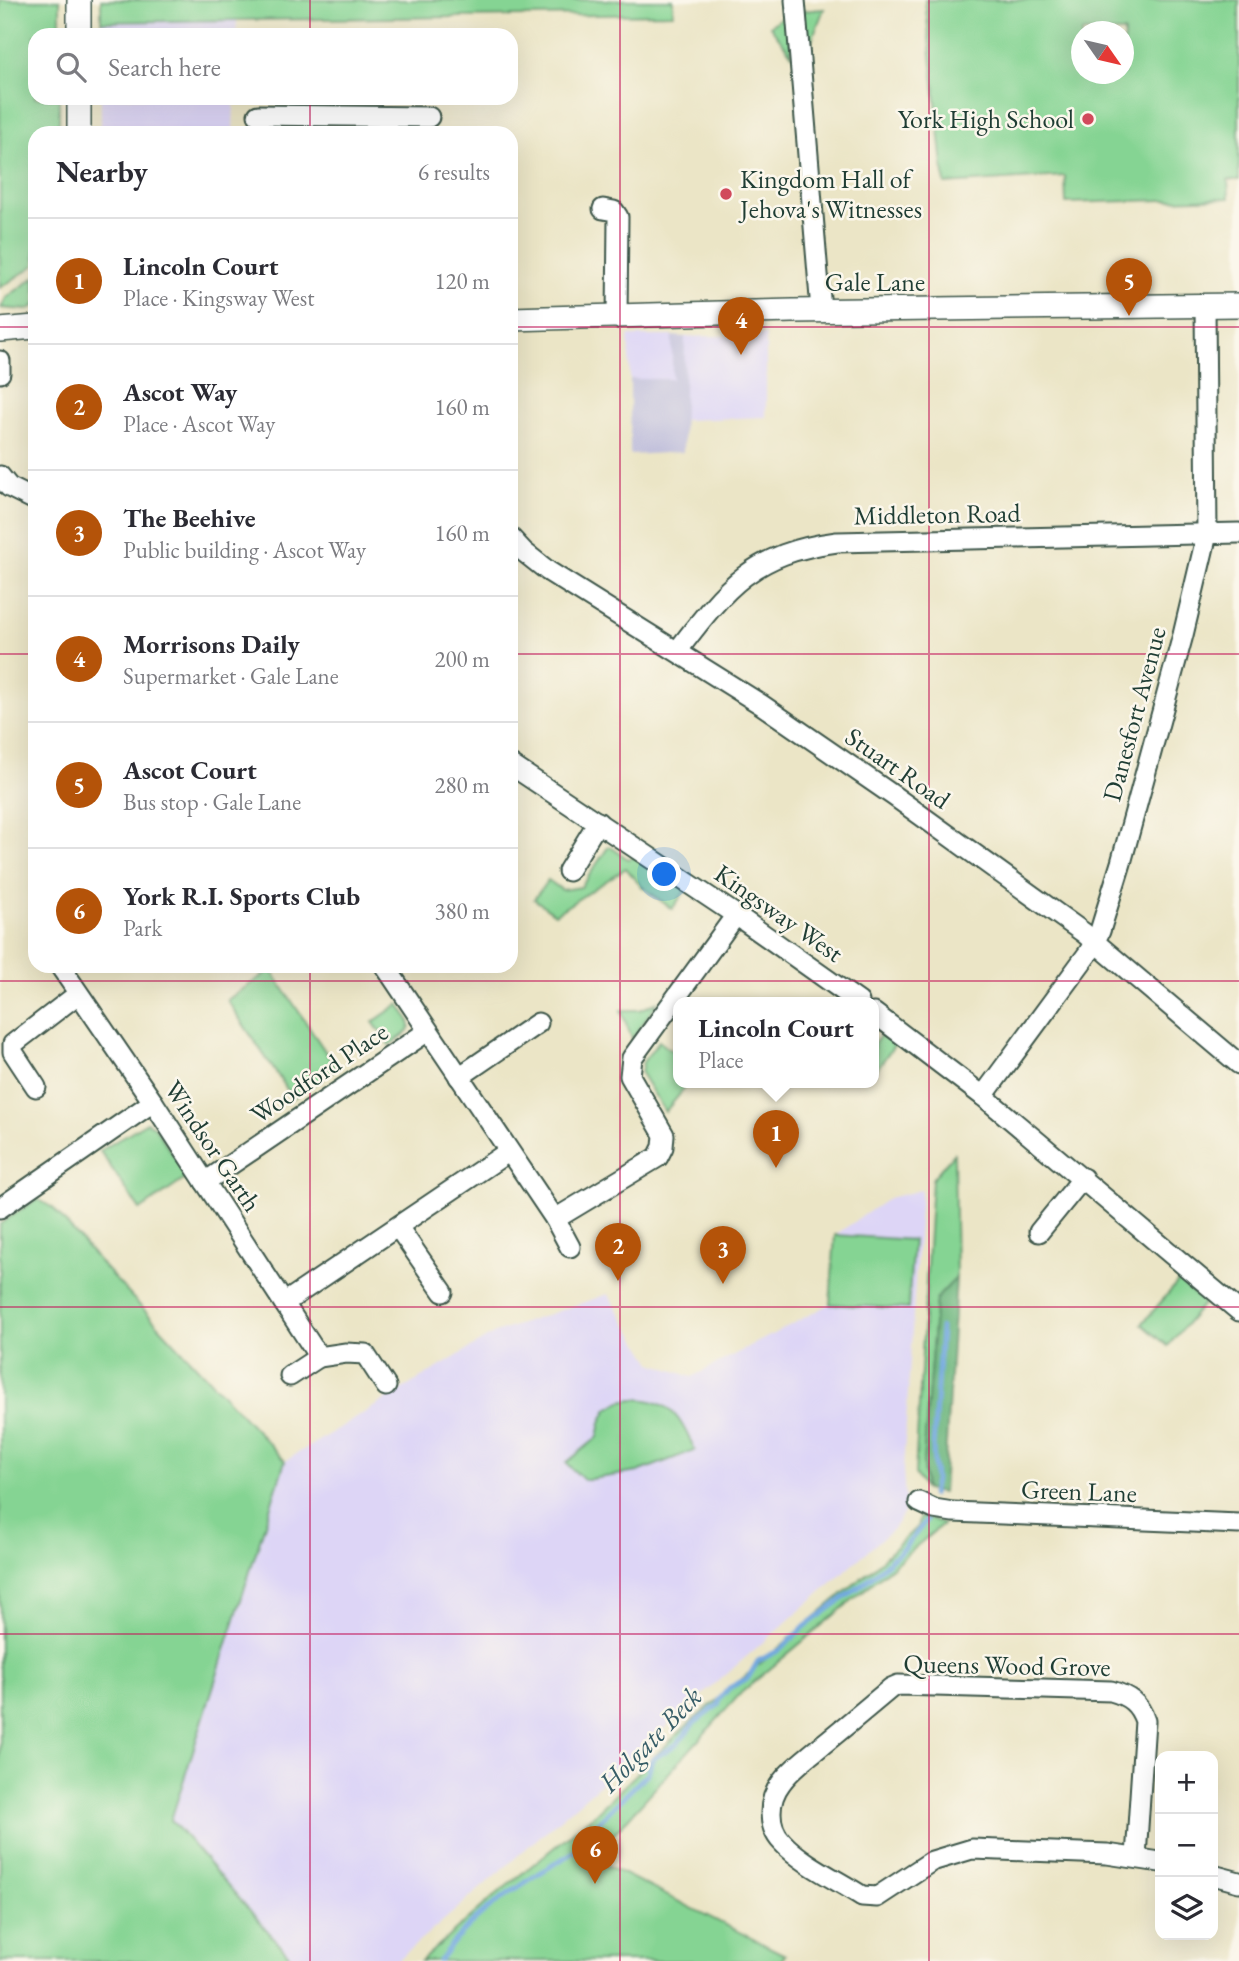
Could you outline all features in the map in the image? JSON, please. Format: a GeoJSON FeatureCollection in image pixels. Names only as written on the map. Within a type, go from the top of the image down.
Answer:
{"type":"FeatureCollection","features":[{"type":"Feature","properties":{"kind":"street"},"geometry":{"type":"LineString","coordinates":[[79,0],[79,28]]}},
{"type":"Feature","properties":{"kind":"street"},"geometry":{"type":"LineString","coordinates":[[794,0],[821,310]]}},
{"type":"Feature","properties":{"kind":"street"},"geometry":{"type":"LineString","coordinates":[[79,105],[79,126]]}},
{"type":"Feature","properties":{"kind":"street"},"geometry":{"type":"LineString","coordinates":[[258,115],[338,124],[429,117]]}},
{"type":"Feature","properties":{"kind":"street"},"geometry":{"type":"LineString","coordinates":[[603,209],[614,211],[618,217],[617,318]]}},
{"type":"Feature","properties":{"kind":"street","name":"Gale Lane"},"geometry":{"type":"LineString","coordinates":[[518,319],[821,310],[1239,305]]}},
{"type":"Feature","properties":{"kind":"street","name":"Danesfort Avenue"},"geometry":{"type":"LineString","coordinates":[[984,1096],[1089,953],[1104,921],[1121,863],[1183,635],[1207,534],[1205,306]]}},
{"type":"Feature","properties":{"kind":"street"},"geometry":{"type":"LineString","coordinates":[[0,330],[28,328]]}},
{"type":"Feature","properties":{"kind":"street"},"geometry":{"type":"LineString","coordinates":[[0,373],[1,361]]}},
{"type":"Feature","properties":{"kind":"street"},"geometry":{"type":"LineString","coordinates":[[0,476],[9,487],[28,496]]}},
{"type":"Feature","properties":{"kind":"street","name":"Middleton Road"},"geometry":{"type":"LineString","coordinates":[[678,650],[732,584],[758,566],[808,546],[837,542],[1239,533]]}},
{"type":"Feature","properties":{"kind":"street","name":"Stuart Road"},"geometry":{"type":"LineString","coordinates":[[518,546],[548,571],[678,650],[894,796],[1094,943],[1239,1064]]}},
{"type":"Feature","properties":{"kind":"street","name":"Kingsway West"},"geometry":{"type":"LineString","coordinates":[[518,770],[736,915],[852,997]]}},
{"type":"Feature","properties":{"kind":"street"},"geometry":{"type":"LineString","coordinates":[[568,871],[598,822]]}},
{"type":"Feature","properties":{"kind":"street"},"geometry":{"type":"LineString","coordinates":[[676,997],[736,915]]}},
{"type":"Feature","properties":{"kind":"street","name":"Windsor Garth"},"geometry":{"type":"LineString","coordinates":[[64,973],[153,1102],[319,1357]]}},
{"type":"Feature","properties":{"kind":"street"},"geometry":{"type":"LineString","coordinates":[[391,973],[555,1219],[570,1247]]}},
{"type":"Feature","properties":{"kind":"street"},"geometry":{"type":"LineString","coordinates":[[36,1087],[13,1052],[13,1044],[78,994]]}},
{"type":"Feature","properties":{"kind":"street"},"geometry":{"type":"LineString","coordinates":[[555,1219],[658,1157],[663,1147],[664,1135],[630,1076],[632,1058],[673,1002]]}},
{"type":"Feature","properties":{"kind":"street"},"geometry":{"type":"LineString","coordinates":[[879,1022],[984,1096],[1239,1311]]}},
{"type":"Feature","properties":{"kind":"street"},"geometry":{"type":"LineString","coordinates":[[459,1077],[538,1024]]}},
{"type":"Feature","properties":{"kind":"street","name":"Woodford Place"},"geometry":{"type":"LineString","coordinates":[[205,1182],[428,1031]]}},
{"type":"Feature","properties":{"kind":"street"},"geometry":{"type":"LineString","coordinates":[[0,1208],[153,1102]]}},
{"type":"Feature","properties":{"kind":"street"},"geometry":{"type":"LineString","coordinates":[[284,1303],[508,1152]]}},
{"type":"Feature","properties":{"kind":"street"},"geometry":{"type":"LineString","coordinates":[[1039,1232],[1083,1178]]}},
{"type":"Feature","properties":{"kind":"street"},"geometry":{"type":"LineString","coordinates":[[398,1227],[443,1292]]}},
{"type":"Feature","properties":{"kind":"street"},"geometry":{"type":"LineString","coordinates":[[290,1376],[319,1357],[346,1353],[365,1354],[386,1386]]}},
{"type":"Feature","properties":{"kind":"street","name":"Green Lane"},"geometry":{"type":"LineString","coordinates":[[919,1502],[934,1509],[953,1512],[1239,1524]]}},
{"type":"Feature","properties":{"kind":"street","name":"Queens Wood Grove"},"geometry":{"type":"LineString","coordinates":[[1136,1857],[1145,1721],[1135,1701],[1111,1691],[898,1685],[787,1774],[774,1794],[771,1807],[774,1832],[782,1843],[862,1896],[871,1898],[877,1897],[932,1861],[972,1849],[1136,1857],[1155,1861]]}},
{"type":"Feature","properties":{"kind":"street"},"geometry":{"type":"LineString","coordinates":[[1218,1876],[1239,1882]]}},
{"type":"Feature","properties":{"kind":"shaded area"},"geometry":{"type":"Polygon","coordinates":[[[237,20],[236,28],[101,28],[101,22],[237,20]]]}},
{"type":"Feature","properties":{"kind":"shaded area"},"geometry":{"type":"Polygon","coordinates":[[[101,105],[234,105],[233,126],[101,126],[101,105]]]}},
{"type":"Feature","properties":{"kind":"shaded area"},"geometry":{"type":"Polygon","coordinates":[[[766,335],[766,417],[683,420],[679,337],[766,335]]]}},
{"type":"Feature","properties":{"kind":"shaded area"},"geometry":{"type":"Polygon","coordinates":[[[628,336],[672,336],[672,379],[630,379],[628,336]]]}},
{"type":"Feature","properties":{"kind":"shaded area"},"geometry":{"type":"Polygon","coordinates":[[[672,336],[685,337],[683,452],[630,455],[630,379],[672,379],[672,336]]]}},
{"type":"Feature","properties":{"kind":"shaded area"},"geometry":{"type":"Polygon","coordinates":[[[921,1190],[903,1470],[906,1510],[893,1529],[397,1961],[294,1961],[171,1820],[285,1461],[495,1333],[608,1294],[652,1363],[692,1377],[830,1304],[835,1235],[889,1198],[921,1190]]]}},
{"type":"Feature","properties":{"kind":"green space"},"geometry":{"type":"Polygon","coordinates":[[[0,0],[60,0],[60,28],[28,28],[28,105],[59,105],[59,126],[28,126],[28,270],[0,288],[0,0]]]}},
{"type":"Feature","properties":{"kind":"green space"},"geometry":{"type":"Polygon","coordinates":[[[101,0],[673,0],[673,14],[101,22],[101,0]]]}},
{"type":"Feature","properties":{"kind":"green space","name":"York High School"},"geometry":{"type":"Polygon","coordinates":[[[925,0],[1239,0],[1239,180],[1228,180],[1229,198],[1066,203],[1065,176],[945,184],[925,0]]]}},
{"type":"Feature","properties":{"kind":"green space"},"geometry":{"type":"Polygon","coordinates":[[[824,9],[806,54],[802,11],[824,9]]]}},
{"type":"Feature","properties":{"kind":"green space"},"geometry":{"type":"Polygon","coordinates":[[[789,12],[792,55],[770,26],[789,12]]]}},
{"type":"Feature","properties":{"kind":"green space"},"geometry":{"type":"Polygon","coordinates":[[[28,282],[28,310],[1,308],[6,298],[28,282]]]}},
{"type":"Feature","properties":{"kind":"green space"},"geometry":{"type":"Polygon","coordinates":[[[609,846],[628,859],[636,856],[686,890],[672,909],[640,885],[626,868],[555,914],[534,899],[548,880],[562,890],[581,887],[609,846]]]}},
{"type":"Feature","properties":{"kind":"green space"},"geometry":{"type":"Polygon","coordinates":[[[267,973],[273,973],[337,1069],[293,1098],[227,1000],[267,973]]]}},
{"type":"Feature","properties":{"kind":"green space"},"geometry":{"type":"Polygon","coordinates":[[[658,1002],[632,1039],[621,1010],[640,1010],[658,1002]]]}},
{"type":"Feature","properties":{"kind":"green space"},"geometry":{"type":"Polygon","coordinates":[[[399,1004],[410,1024],[403,1036],[389,1045],[373,1022],[399,1004]]]}},
{"type":"Feature","properties":{"kind":"green space"},"geometry":{"type":"Polygon","coordinates":[[[889,1035],[898,1040],[879,1066],[879,1037],[889,1035]]]}},
{"type":"Feature","properties":{"kind":"green space"},"geometry":{"type":"Polygon","coordinates":[[[659,1041],[673,1052],[673,1088],[685,1088],[665,1112],[641,1073],[643,1062],[659,1041]]]}},
{"type":"Feature","properties":{"kind":"green space"},"geometry":{"type":"Polygon","coordinates":[[[147,1122],[154,1126],[188,1177],[140,1210],[100,1151],[147,1122]]]}},
{"type":"Feature","properties":{"kind":"green space"},"geometry":{"type":"Polygon","coordinates":[[[954,1153],[956,1278],[936,1299],[923,1463],[925,1490],[915,1474],[932,1179],[954,1153]]]}},
{"type":"Feature","properties":{"kind":"green space"},"geometry":{"type":"Polygon","coordinates":[[[37,1199],[53,1208],[102,1265],[285,1461],[171,1820],[294,1961],[0,1961],[0,1224],[37,1199]]]}},
{"type":"Feature","properties":{"kind":"green space"},"geometry":{"type":"Polygon","coordinates":[[[835,1235],[913,1240],[908,1309],[830,1304],[835,1235]]]}},
{"type":"Feature","properties":{"kind":"green space"},"geometry":{"type":"Polygon","coordinates":[[[956,1278],[943,1493],[925,1490],[923,1463],[936,1299],[956,1278]]]}},
{"type":"Feature","properties":{"kind":"green space"},"geometry":{"type":"Polygon","coordinates":[[[1179,1281],[1204,1303],[1168,1346],[1142,1324],[1179,1281]]]}},
{"type":"Feature","properties":{"kind":"green space"},"geometry":{"type":"Polygon","coordinates":[[[633,1399],[666,1407],[679,1420],[695,1450],[638,1472],[584,1480],[566,1463],[598,1437],[601,1422],[608,1409],[621,1401],[633,1399]]]}},
{"type":"Feature","properties":{"kind":"green space"},"geometry":{"type":"Polygon","coordinates":[[[920,1517],[944,1523],[741,1693],[592,1858],[785,1955],[781,1961],[421,1961],[492,1898],[595,1814],[684,1728],[872,1569],[917,1527],[920,1517]]]}},
{"type":"Feature","properties":{"kind":"waterway","name":"Holgate Beck"},"geometry":{"type":"LineString","coordinates":[[932,1495],[935,1480],[933,1448],[941,1328]]}},
{"type":"Feature","properties":{"kind":"waterway","name":"Holgate Beck"},"geometry":{"type":"LineString","coordinates":[[439,1961],[453,1942],[486,1910],[583,1846],[587,1833],[648,1773],[652,1760],[678,1743],[693,1724],[718,1705],[729,1688],[748,1678],[758,1661],[780,1650],[803,1628],[863,1584],[904,1548],[926,1521]]}},
{"type":"Feature","properties":{"kind":"place","name":"York High School"},"geometry":{"type":"Point","coordinates":[1088,119]}},
{"type":"Feature","properties":{"kind":"place","name":"Kingdom Hall of Jehova's Witnesses"},"geometry":{"type":"Point","coordinates":[726,194]}},
{"type":"Feature","properties":{"kind":"place","name":"Ascot Court"},"geometry":{"type":"Point","coordinates":[1129,316]}},
{"type":"Feature","properties":{"kind":"place","name":"Morrisons Daily"},"geometry":{"type":"Point","coordinates":[741,355]}},
{"type":"Feature","properties":{"kind":"place","name":"Lincoln Court"},"geometry":{"type":"Point","coordinates":[776,1168]}},
{"type":"Feature","properties":{"kind":"place","name":"Ascot Way"},"geometry":{"type":"Point","coordinates":[618,1281]}},
{"type":"Feature","properties":{"kind":"place","name":"The Beehive"},"geometry":{"type":"Point","coordinates":[723,1284]}},
{"type":"Feature","properties":{"kind":"place","name":"York R.I. Sports Club"},"geometry":{"type":"Point","coordinates":[595,1884]}}]}
